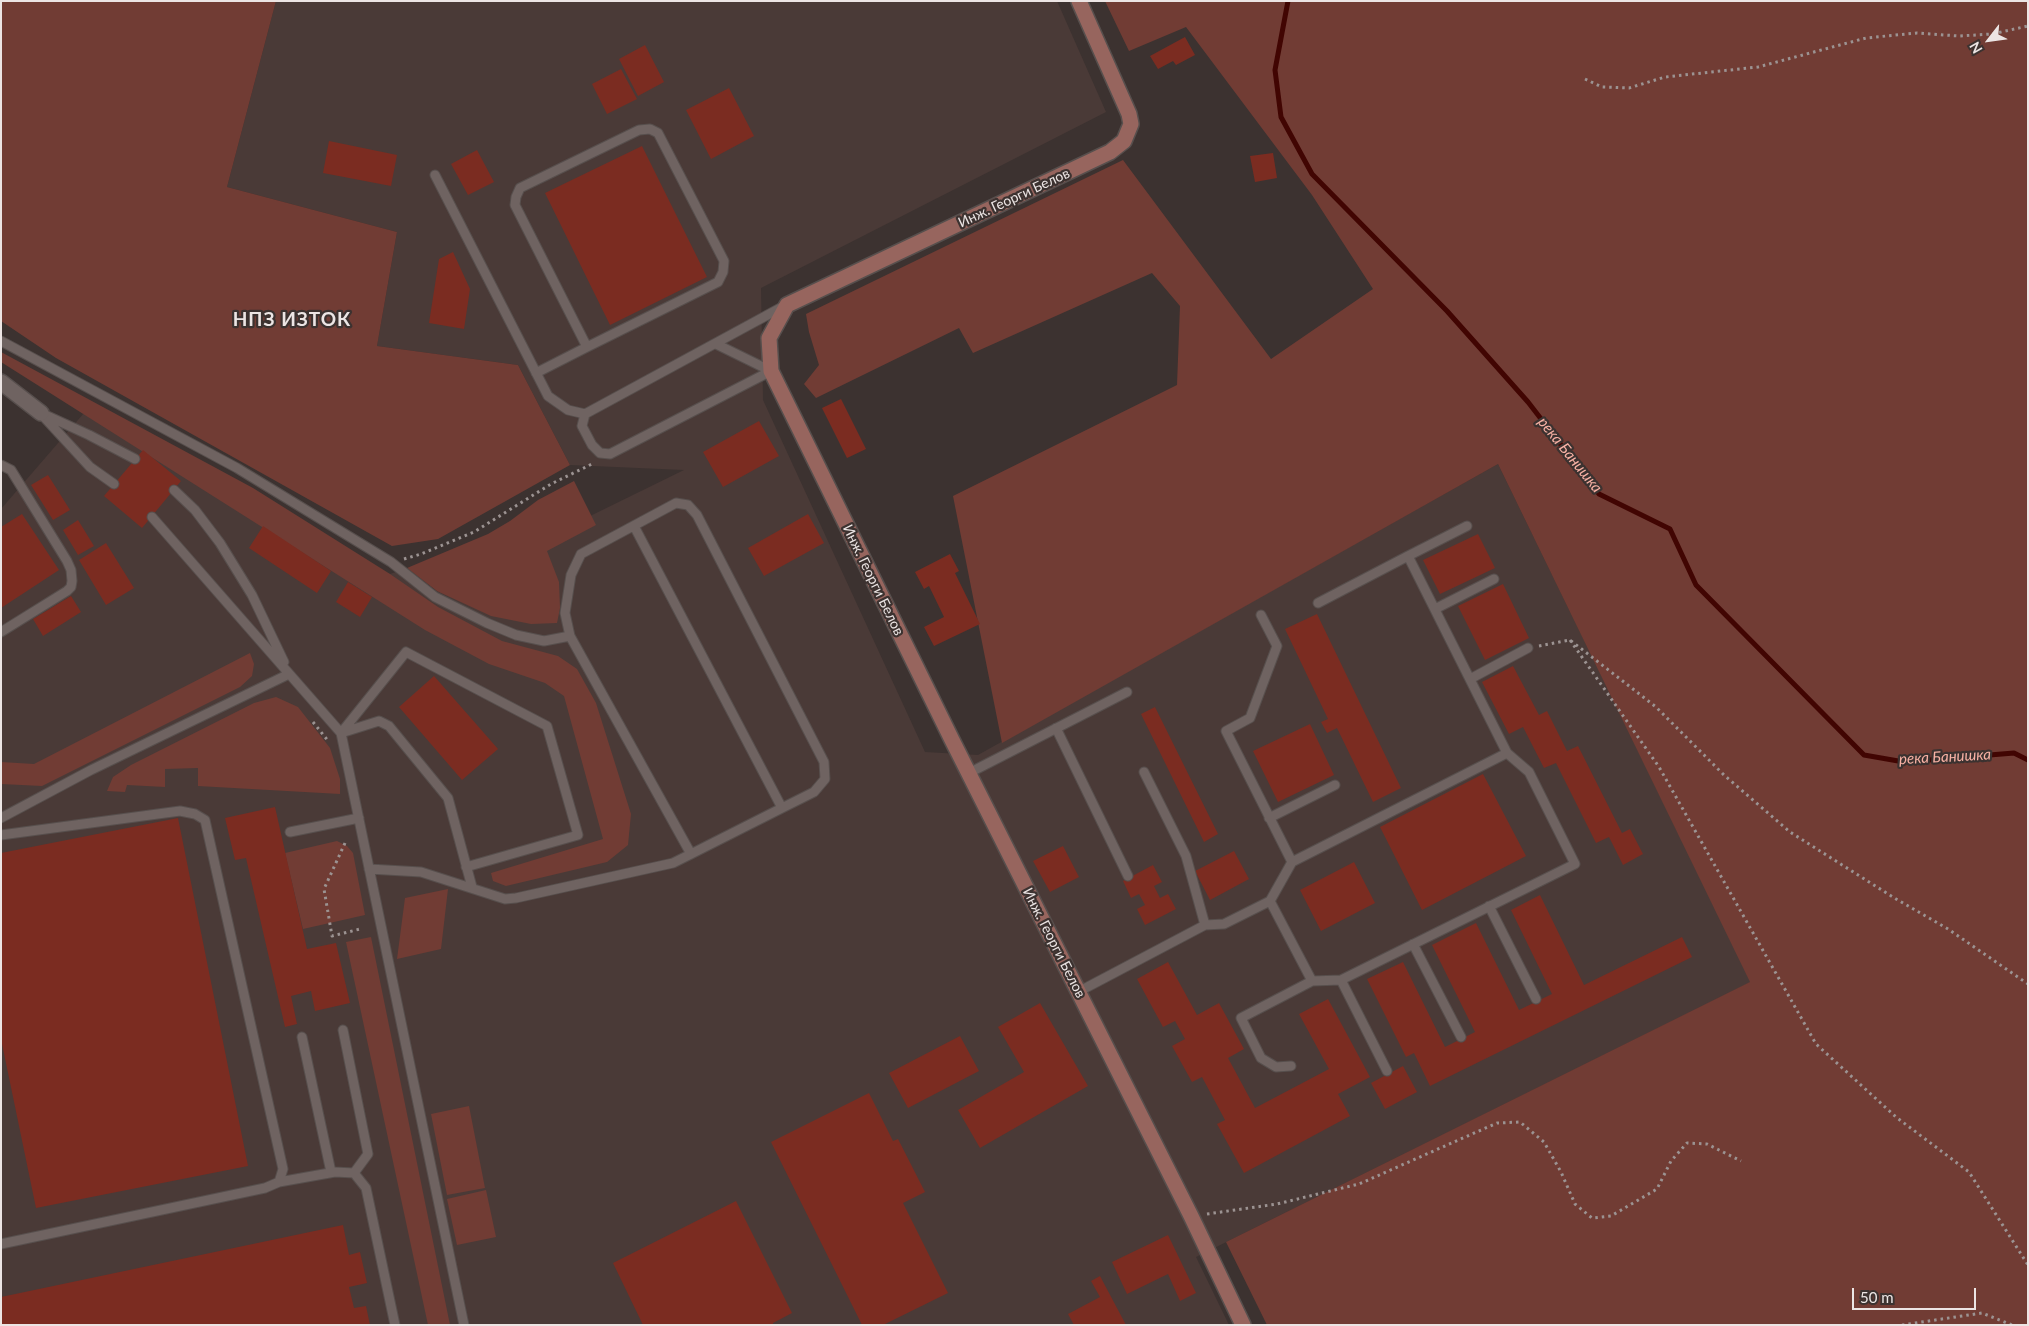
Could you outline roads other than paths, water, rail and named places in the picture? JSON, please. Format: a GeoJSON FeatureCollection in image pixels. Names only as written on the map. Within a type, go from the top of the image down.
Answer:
{"type":"FeatureCollection","features":[{"type":"Feature","properties":{"kind":"street","name":"Инж. Георги Белов"},"geometry":{"type":"LineString","coordinates":[[1079,1],[1129,114],[1130,124],[1124,141],[1110,152],[787,304],[769,338],[771,371],[969,773],[1191,1216],[1243,1325]]}},
{"type":"Feature","properties":{"kind":"street"},"geometry":{"type":"LineString","coordinates":[[1,382],[41,413]]}},
{"type":"Feature","properties":{"kind":"lane"},"geometry":{"type":"LineString","coordinates":[[536,373],[718,282],[723,272],[724,261],[658,133],[650,129],[639,130],[520,188],[516,196],[515,205],[587,347]]}},
{"type":"Feature","properties":{"kind":"lane"},"geometry":{"type":"LineString","coordinates":[[435,175],[548,396],[568,410],[585,414],[787,304]]}},
{"type":"Feature","properties":{"kind":"lane"},"geometry":{"type":"LineString","coordinates":[[1,341],[237,468],[391,562],[436,597],[516,635],[544,641],[570,636]]}},
{"type":"Feature","properties":{"kind":"lane"},"geometry":{"type":"LineString","coordinates":[[716,344],[771,371]]}},
{"type":"Feature","properties":{"kind":"lane"},"geometry":{"type":"LineString","coordinates":[[585,414],[582,426],[592,445],[600,453],[610,454],[771,371]]}},
{"type":"Feature","properties":{"kind":"lane"},"geometry":{"type":"LineString","coordinates":[[41,413],[89,434],[135,459]]}},
{"type":"Feature","properties":{"kind":"lane"},"geometry":{"type":"LineString","coordinates":[[41,413],[90,467],[114,484]]}},
{"type":"Feature","properties":{"kind":"lane"},"geometry":{"type":"LineString","coordinates":[[1,465],[11,470],[67,561],[71,570],[72,581],[71,587],[67,591],[1,632]]}},
{"type":"Feature","properties":{"kind":"lane"},"geometry":{"type":"LineString","coordinates":[[174,490],[195,510],[220,543],[252,596],[289,674]]}},
{"type":"Feature","properties":{"kind":"lane"},"geometry":{"type":"LineString","coordinates":[[370,869],[421,872],[505,898],[516,898],[673,863],[691,854],[782,808],[814,792],[825,779],[824,762],[697,515],[688,505],[676,503],[581,554],[571,575],[565,613],[570,636],[691,854]]}},
{"type":"Feature","properties":{"kind":"lane"},"geometry":{"type":"LineString","coordinates":[[152,517],[341,733],[464,1325]]}},
{"type":"Feature","properties":{"kind":"lane"},"geometry":{"type":"LineString","coordinates":[[634,526],[782,808]]}},
{"type":"Feature","properties":{"kind":"lane"},"geometry":{"type":"LineString","coordinates":[[1318,603],[1467,526]]}},
{"type":"Feature","properties":{"kind":"lane"},"geometry":{"type":"LineString","coordinates":[[1291,1066],[1276,1067],[1261,1058],[1241,1018],[1312,981],[1341,980],[1575,864],[1529,772],[1507,753],[1408,556]]}},
{"type":"Feature","properties":{"kind":"lane"},"geometry":{"type":"LineString","coordinates":[[1435,609],[1494,579]]}},
{"type":"Feature","properties":{"kind":"lane"},"geometry":{"type":"LineString","coordinates":[[1261,615],[1277,646],[1250,718],[1226,731],[1292,862]]}},
{"type":"Feature","properties":{"kind":"lane"},"geometry":{"type":"LineString","coordinates":[[1470,678],[1528,648]]}},
{"type":"Feature","properties":{"kind":"lane"},"geometry":{"type":"LineString","coordinates":[[341,733],[406,652],[547,726],[578,835],[466,867]]}},
{"type":"Feature","properties":{"kind":"lane"},"geometry":{"type":"LineString","coordinates":[[1,818],[91,770],[289,674]]}},
{"type":"Feature","properties":{"kind":"lane"},"geometry":{"type":"LineString","coordinates":[[969,773],[1128,692]]}},
{"type":"Feature","properties":{"kind":"lane"},"geometry":{"type":"LineString","coordinates":[[341,733],[380,721],[389,726],[448,798],[472,887]]}},
{"type":"Feature","properties":{"kind":"lane"},"geometry":{"type":"LineString","coordinates":[[1056,728],[1128,876]]}},
{"type":"Feature","properties":{"kind":"lane"},"geometry":{"type":"LineString","coordinates":[[1078,992],[1205,925],[1224,924],[1270,901],[1292,862],[1507,753]]}},
{"type":"Feature","properties":{"kind":"lane"},"geometry":{"type":"LineString","coordinates":[[1144,772],[1186,856],[1205,925]]}},
{"type":"Feature","properties":{"kind":"lane"},"geometry":{"type":"LineString","coordinates":[[1269,818],[1335,785]]}},
{"type":"Feature","properties":{"kind":"lane"},"geometry":{"type":"LineString","coordinates":[[1,834],[180,810],[205,820],[282,1168],[279,1182]]}},
{"type":"Feature","properties":{"kind":"lane"},"geometry":{"type":"LineString","coordinates":[[290,832],[359,818]]}},
{"type":"Feature","properties":{"kind":"lane"},"geometry":{"type":"LineString","coordinates":[[1270,901],[1312,981]]}},
{"type":"Feature","properties":{"kind":"lane"},"geometry":{"type":"LineString","coordinates":[[1489,906],[1536,999]]}},
{"type":"Feature","properties":{"kind":"lane"},"geometry":{"type":"LineString","coordinates":[[1413,944],[1461,1037]]}},
{"type":"Feature","properties":{"kind":"lane"},"geometry":{"type":"LineString","coordinates":[[1341,980],[1388,1070]]}},
{"type":"Feature","properties":{"kind":"lane"},"geometry":{"type":"LineString","coordinates":[[343,1030],[368,1154],[354,1173]]}},
{"type":"Feature","properties":{"kind":"lane"},"geometry":{"type":"LineString","coordinates":[[302,1037],[331,1172]]}},
{"type":"Feature","properties":{"kind":"lane"},"geometry":{"type":"LineString","coordinates":[[1,1244],[265,1188],[279,1182],[331,1172],[354,1173],[366,1188],[395,1325]]}},
{"type":"Feature","properties":{"kind":"waterway","name":"река Банишка"},"geometry":{"type":"LineString","coordinates":[[1288,1],[1275,70],[1281,117],[1312,174],[1447,311],[1528,402],[1599,494],[1670,529],[1696,585],[1864,755],[1904,762],[2014,753],[2028,760]]}},
{"type":"Feature","properties":{"kind":"district","name":"НПЗ ИЗТОК"},"geometry":{"type":"Point","coordinates":[292,320]}}]}
